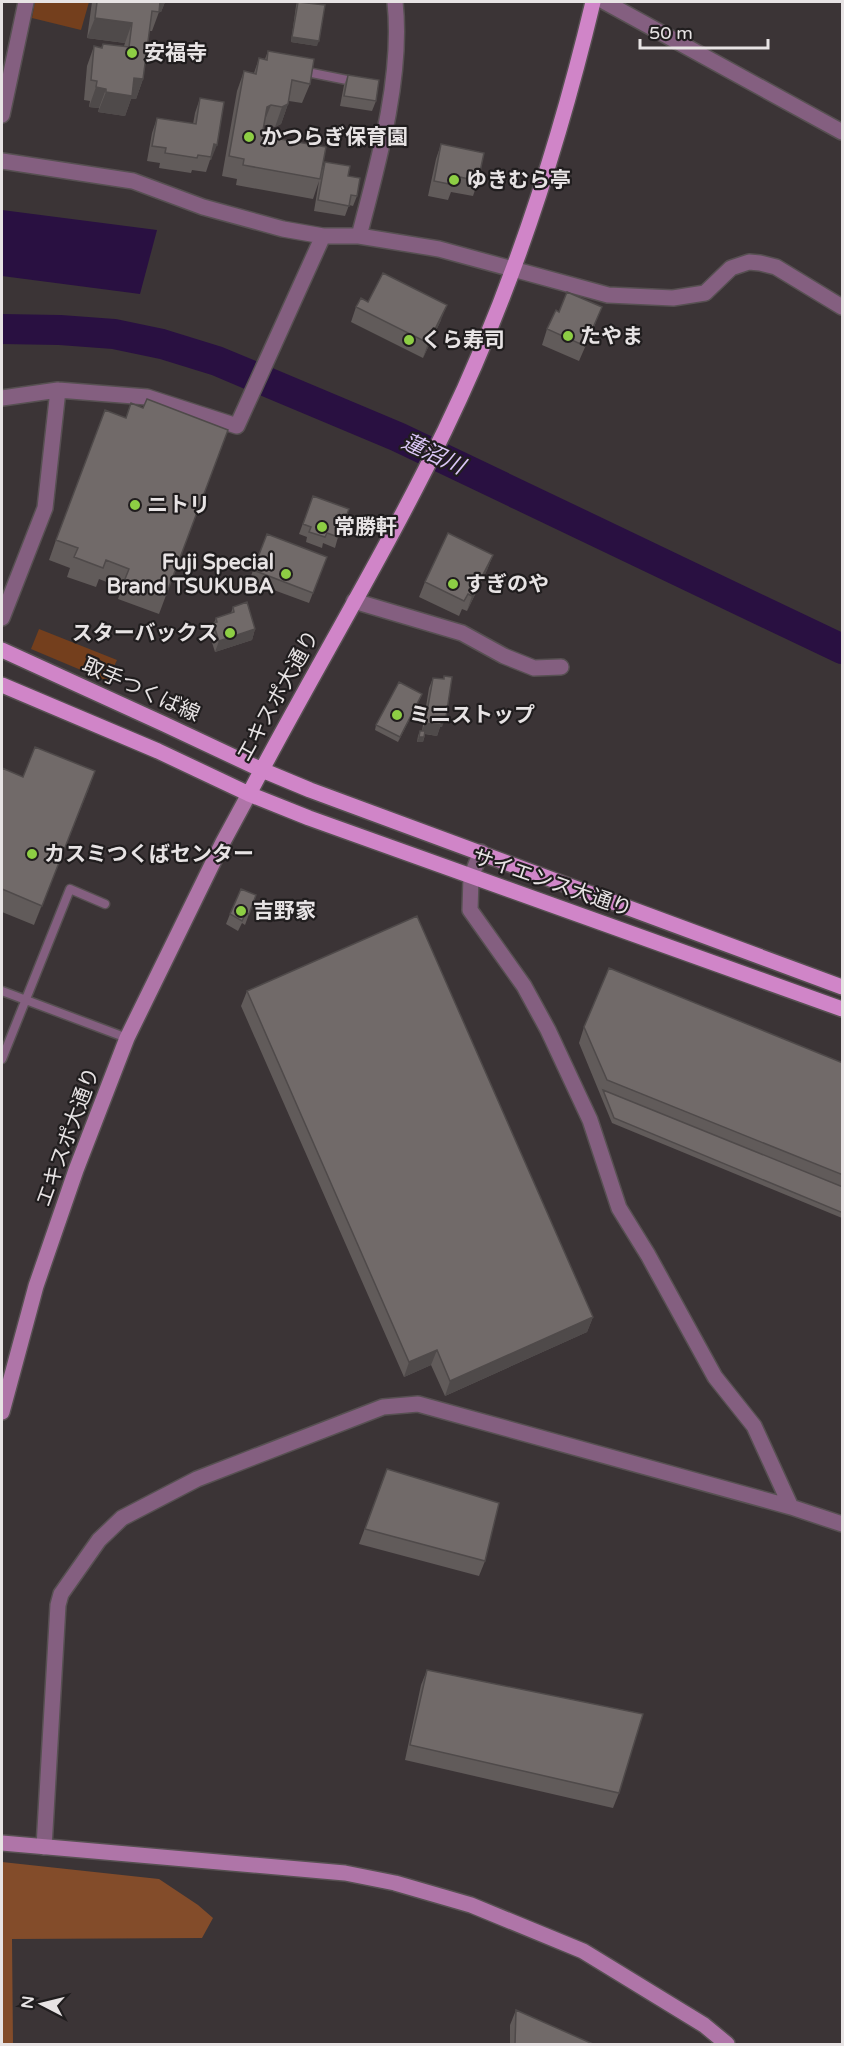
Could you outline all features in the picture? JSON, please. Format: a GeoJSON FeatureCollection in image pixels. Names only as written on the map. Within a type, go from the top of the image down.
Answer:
{"type":"FeatureCollection","features":[{"type":"Feature","properties":{"kind":"main road","name":"エキスポ大通り"},"geometry":{"type":"LineString","coordinates":[[249,794],[424,472],[480,354],[513,269],[559,129],[593,2]]}},
{"type":"Feature","properties":{"kind":"main road","name":"取手つくば線"},"geometry":{"type":"LineString","coordinates":[[2,650],[261,770]]}},
{"type":"Feature","properties":{"kind":"main road"},"geometry":{"type":"LineString","coordinates":[[2,685],[158,751],[249,794]]}},
{"type":"Feature","properties":{"kind":"main road","name":"サイエンス大通り"},"geometry":{"type":"LineString","coordinates":[[261,770],[843,987]]}},
{"type":"Feature","properties":{"kind":"main road","name":"サイエンス大通り"},"geometry":{"type":"LineString","coordinates":[[249,794],[471,877],[843,1009]]}},
{"type":"Feature","properties":{"kind":"street"},"geometry":{"type":"LineString","coordinates":[[2,115],[26,2]]}},
{"type":"Feature","properties":{"kind":"street"},"geometry":{"type":"LineString","coordinates":[[359,236],[369,197],[387,87],[395,2]]}},
{"type":"Feature","properties":{"kind":"street"},"geometry":{"type":"LineString","coordinates":[[605,2],[843,132]]}},
{"type":"Feature","properties":{"kind":"street"},"geometry":{"type":"LineString","coordinates":[[2,161],[133,181],[203,207],[283,229],[323,236],[359,236],[438,249],[608,295],[673,298],[705,293],[731,268],[749,262],[760,263],[776,267],[843,307]]}},
{"type":"Feature","properties":{"kind":"street"},"geometry":{"type":"LineString","coordinates":[[2,398],[58,390],[147,397],[237,426],[323,236]]}},
{"type":"Feature","properties":{"kind":"street"},"geometry":{"type":"LineString","coordinates":[[2,618],[45,508],[58,390]]}},
{"type":"Feature","properties":{"kind":"street"},"geometry":{"type":"LineString","coordinates":[[354,601],[462,633],[504,656],[534,668],[561,667]]}},
{"type":"Feature","properties":{"kind":"street","name":"エキスポ大通り"},"geometry":{"type":"LineString","coordinates":[[2,1412],[36,1286],[76,1170],[127,1038],[217,853],[249,794]]}},
{"type":"Feature","properties":{"kind":"street"},"geometry":{"type":"LineString","coordinates":[[481,852],[471,877],[470,910],[524,986],[548,1030],[590,1120],[619,1208],[648,1255],[715,1377],[754,1426],[791,1507]]}},
{"type":"Feature","properties":{"kind":"street"},"geometry":{"type":"LineString","coordinates":[[44,1847],[58,1605],[61,1594],[99,1540],[122,1518],[197,1479],[383,1407],[418,1404],[791,1507],[843,1524]]}},
{"type":"Feature","properties":{"kind":"street"},"geometry":{"type":"LineString","coordinates":[[2,1843],[345,1873],[395,1883],[471,1905],[583,1951],[704,2025],[727,2044]]}},
{"type":"Feature","properties":{"kind":"lane"},"geometry":{"type":"LineString","coordinates":[[292,68],[371,84]]}},
{"type":"Feature","properties":{"kind":"lane"},"geometry":{"type":"LineString","coordinates":[[2,1059],[24,999],[70,889],[105,904]]}},
{"type":"Feature","properties":{"kind":"lane"},"geometry":{"type":"LineString","coordinates":[[2,991],[127,1038]]}},
{"type":"Feature","properties":{"kind":"shaded area"},"geometry":{"type":"Polygon","coordinates":[[[35,2],[89,2],[81,30],[32,18],[35,2]]]}},
{"type":"Feature","properties":{"kind":"shaded area"},"geometry":{"type":"Polygon","coordinates":[[[2,210],[157,230],[140,294],[2,276],[2,210]]]}},
{"type":"Feature","properties":{"kind":"shaded area"},"geometry":{"type":"Polygon","coordinates":[[[39,629],[117,660],[107,681],[31,649],[39,629]]]}},
{"type":"Feature","properties":{"kind":"shaded area"},"geometry":{"type":"Polygon","coordinates":[[[2,1862],[159,1879],[213,1918],[202,1938],[12,1939],[13,2044],[2,2044],[2,1862]]]}},
{"type":"Feature","properties":{"kind":"building"},"geometry":{"type":"Polygon","coordinates":[[[97,2],[160,2],[159,12],[152,11],[143,79],[134,78],[132,96],[106,92],[106,89],[96,87],[97,81],[91,80],[94,46],[102,48],[103,44],[129,47],[132,23],[95,18],[97,2]]]}},
{"type":"Feature","properties":{"kind":"building"},"geometry":{"type":"Polygon","coordinates":[[[298,2],[325,5],[319,41],[292,37],[298,2]]]}},
{"type":"Feature","properties":{"kind":"building"},"geometry":{"type":"Polygon","coordinates":[[[268,51],[314,59],[310,84],[292,80],[288,104],[282,107],[271,105],[267,107],[262,136],[326,147],[320,179],[243,165],[244,159],[229,156],[244,71],[256,74],[259,58],[267,60],[268,51]]]}},
{"type":"Feature","properties":{"kind":"building"},"geometry":{"type":"Polygon","coordinates":[[[348,75],[379,80],[376,101],[344,96],[348,75]]]}},
{"type":"Feature","properties":{"kind":"building"},"geometry":{"type":"Polygon","coordinates":[[[200,98],[224,102],[217,145],[214,144],[211,157],[198,155],[197,158],[165,153],[166,148],[152,146],[157,118],[196,124],[200,98]]]}},
{"type":"Feature","properties":{"kind":"building"},"geometry":{"type":"Polygon","coordinates":[[[441,144],[484,153],[478,181],[455,176],[454,185],[434,181],[441,144]]]}},
{"type":"Feature","properties":{"kind":"building"},"geometry":{"type":"Polygon","coordinates":[[[325,162],[350,166],[348,176],[360,178],[357,196],[351,195],[349,206],[318,200],[325,162]]]}},
{"type":"Feature","properties":{"kind":"building"},"geometry":{"type":"Polygon","coordinates":[[[383,273],[447,305],[428,343],[356,307],[361,298],[368,302],[383,273]]]}},
{"type":"Feature","properties":{"kind":"building"},"geometry":{"type":"Polygon","coordinates":[[[567,292],[602,307],[585,346],[547,329],[556,310],[559,312],[567,292]]]}},
{"type":"Feature","properties":{"kind":"building","name":"ニトリ"},"geometry":{"type":"Polygon","coordinates":[[[147,399],[228,430],[166,595],[125,579],[129,569],[106,560],[103,568],[74,557],[78,548],[56,540],[105,410],[126,418],[131,403],[143,408],[147,399]]]}},
{"type":"Feature","properties":{"kind":"building","name":"常勝軒"},"geometry":{"type":"Polygon","coordinates":[[[313,496],[349,509],[338,537],[327,533],[325,537],[309,532],[311,527],[303,524],[313,496]]]}},
{"type":"Feature","properties":{"kind":"building","name":"すぎのや"},"geometry":{"type":"Polygon","coordinates":[[[448,533],[493,555],[472,596],[468,594],[464,601],[425,582],[448,533]]]}},
{"type":"Feature","properties":{"kind":"building","name":"Fuji Special Brand TSUKUBA"},"geometry":{"type":"Polygon","coordinates":[[[267,534],[327,557],[313,593],[253,570],[267,534]]]}},
{"type":"Feature","properties":{"kind":"building"},"geometry":{"type":"Polygon","coordinates":[[[247,602],[255,629],[219,641],[213,623],[217,622],[216,618],[234,612],[233,607],[247,602]]]}},
{"type":"Feature","properties":{"kind":"building"},"geometry":{"type":"Polygon","coordinates":[[[444,676],[452,677],[446,717],[442,717],[441,725],[425,723],[433,678],[444,679],[444,676]]]}},
{"type":"Feature","properties":{"kind":"building","name":"ミニストップ"},"geometry":{"type":"Polygon","coordinates":[[[399,682],[422,694],[400,737],[376,725],[399,682]]]}},
{"type":"Feature","properties":{"kind":"building"},"geometry":{"type":"Polygon","coordinates":[[[420,731],[425,731],[424,737],[419,737],[420,731]]]}},
{"type":"Feature","properties":{"kind":"building","name":"カスミつくばセンター"},"geometry":{"type":"Polygon","coordinates":[[[35,747],[95,771],[42,906],[2,889],[2,768],[23,777],[35,747]]]}},
{"type":"Feature","properties":{"kind":"building"},"geometry":{"type":"Polygon","coordinates":[[[241,889],[256,895],[249,914],[246,913],[242,921],[230,914],[241,889]]]}},
{"type":"Feature","properties":{"kind":"building"},"geometry":{"type":"Polygon","coordinates":[[[417,916],[593,1317],[450,1381],[437,1350],[409,1362],[247,991],[417,916]]]}},
{"type":"Feature","properties":{"kind":"building"},"geometry":{"type":"Polygon","coordinates":[[[609,968],[843,1063],[843,1175],[607,1080],[584,1027],[609,968]]]}},
{"type":"Feature","properties":{"kind":"building"},"geometry":{"type":"Polygon","coordinates":[[[603,1090],[843,1187],[843,1213],[614,1118],[603,1090]]]}},
{"type":"Feature","properties":{"kind":"building"},"geometry":{"type":"Polygon","coordinates":[[[387,1469],[499,1503],[485,1561],[365,1529],[387,1469]]]}},
{"type":"Feature","properties":{"kind":"building"},"geometry":{"type":"Polygon","coordinates":[[[427,1670],[643,1714],[619,1793],[410,1745],[427,1670]]]}},
{"type":"Feature","properties":{"kind":"building"},"geometry":{"type":"Polygon","coordinates":[[[516,2010],[593,2044],[515,2044],[516,2010]]]}},
{"type":"Feature","properties":{"kind":"waterway","name":"蓮沼川"},"geometry":{"type":"LineString","coordinates":[[2,329],[114,334],[162,344],[217,361],[398,437],[842,649]]}},
{"type":"Feature","properties":{"kind":"place","name":"安福寺"},"geometry":{"type":"Point","coordinates":[132,53]}},
{"type":"Feature","properties":{"kind":"place","name":"かつらぎ保育園"},"geometry":{"type":"Point","coordinates":[249,137]}},
{"type":"Feature","properties":{"kind":"place","name":"ゆきむら亭"},"geometry":{"type":"Point","coordinates":[454,180]}},
{"type":"Feature","properties":{"kind":"place","name":"たやま"},"geometry":{"type":"Point","coordinates":[568,336]}},
{"type":"Feature","properties":{"kind":"place","name":"くら寿司"},"geometry":{"type":"Point","coordinates":[409,340]}},
{"type":"Feature","properties":{"kind":"place","name":"ニトリ"},"geometry":{"type":"Point","coordinates":[135,505]}},
{"type":"Feature","properties":{"kind":"place","name":"常勝軒"},"geometry":{"type":"Point","coordinates":[322,527]}},
{"type":"Feature","properties":{"kind":"place","name":"Fuji Special Brand TSUKUBA"},"geometry":{"type":"Point","coordinates":[286,574]}},
{"type":"Feature","properties":{"kind":"place","name":"すぎのや"},"geometry":{"type":"Point","coordinates":[453,584]}},
{"type":"Feature","properties":{"kind":"place","name":"スターバックス"},"geometry":{"type":"Point","coordinates":[230,633]}},
{"type":"Feature","properties":{"kind":"place","name":"ミニストップ"},"geometry":{"type":"Point","coordinates":[397,715]}},
{"type":"Feature","properties":{"kind":"place","name":"カスミつくばセンター"},"geometry":{"type":"Point","coordinates":[32,854]}},
{"type":"Feature","properties":{"kind":"place","name":"吉野家"},"geometry":{"type":"Point","coordinates":[241,911]}}]}
